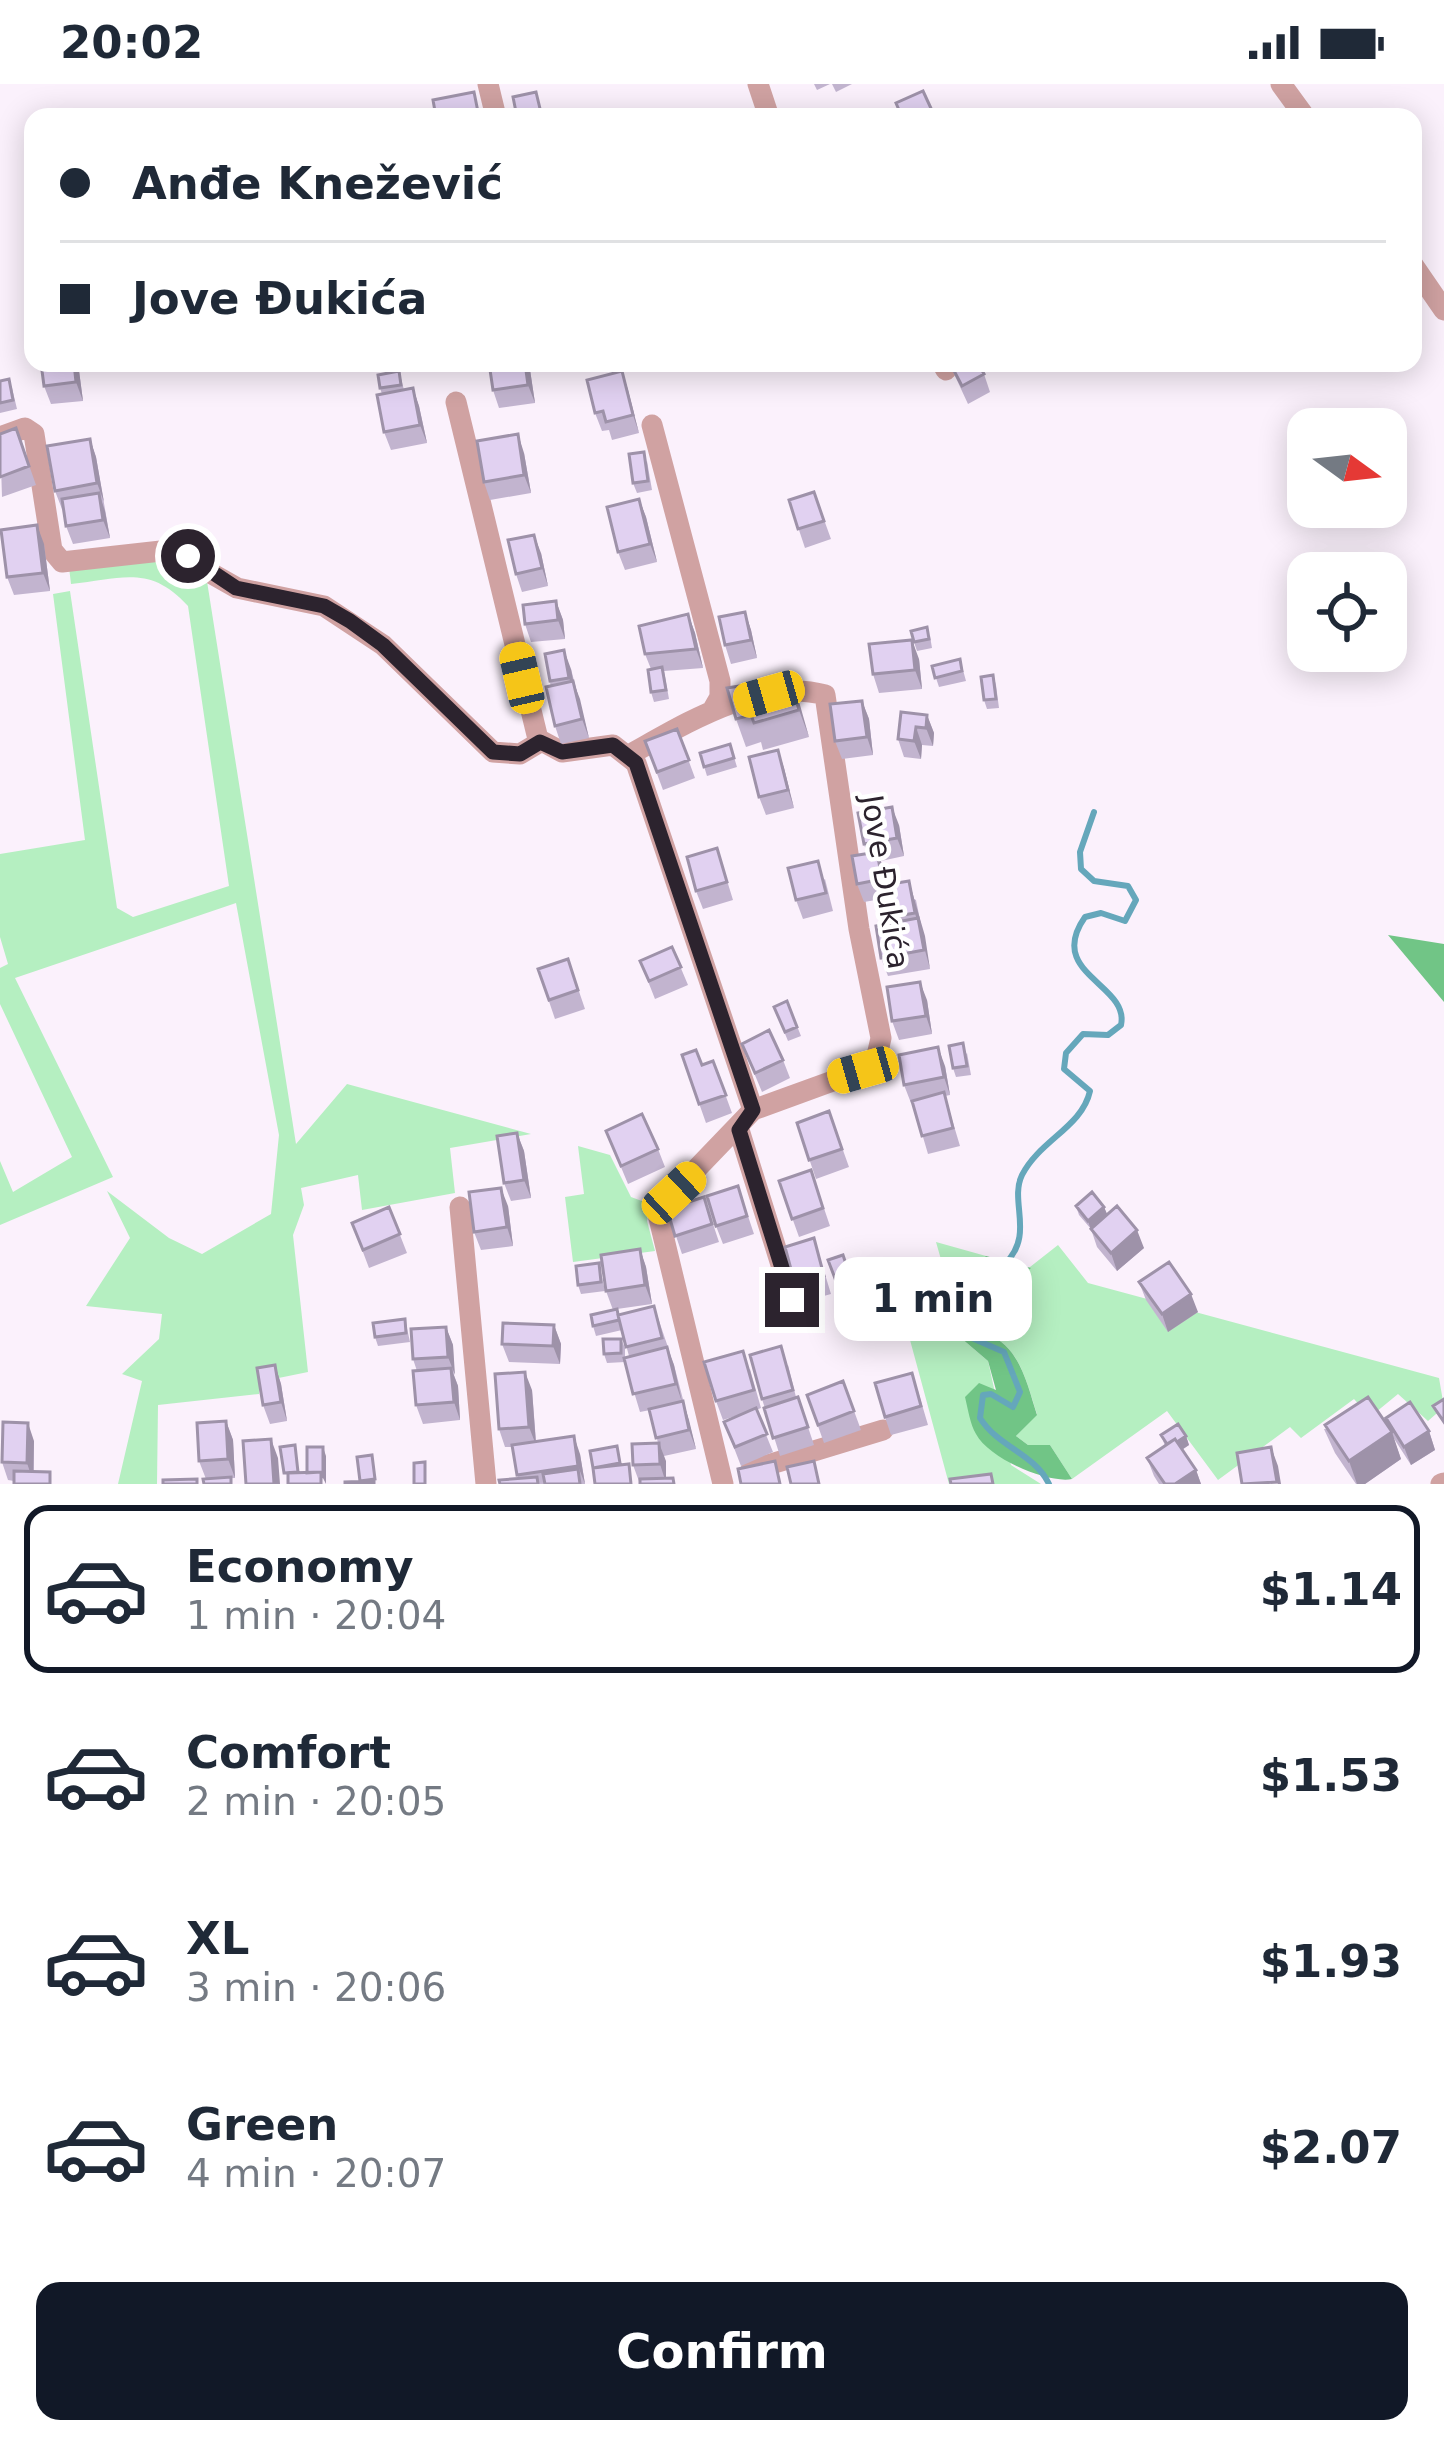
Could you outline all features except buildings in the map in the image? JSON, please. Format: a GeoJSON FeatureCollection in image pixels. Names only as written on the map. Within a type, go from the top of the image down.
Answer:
{"type":"FeatureCollection","features":[{"type":"Feature","properties":{"kind":"street"},"geometry":{"type":"LineString","coordinates":[[1422,278],[1444,310]]}},
{"type":"Feature","properties":{"kind":"street"},"geometry":{"type":"LineString","coordinates":[[456,402],[540,742],[551,751],[613,745],[629,754],[753,1110],[739,1130],[662,1204],[656,1218],[723,1483],[883,1430]]}},
{"type":"Feature","properties":{"kind":"street"},"geometry":{"type":"LineString","coordinates":[[652,425],[720,680],[720,697],[712,710]]}},
{"type":"Feature","properties":{"kind":"street"},"geometry":{"type":"LineString","coordinates":[[0,436],[25,428],[34,434],[52,550],[62,562],[170,550],[236,588],[324,606],[383,645],[493,752],[520,754],[540,742]]}},
{"type":"Feature","properties":{"kind":"street","name":"Jove Đukića"},"geometry":{"type":"LineString","coordinates":[[629,754],[712,710],[769,694],[825,695],[859,929],[881,1038],[876,1060],[863,1070],[753,1110]]}},
{"type":"Feature","properties":{"kind":"street"},"geometry":{"type":"LineString","coordinates":[[739,1130],[792,1300]]}},
{"type":"Feature","properties":{"kind":"street"},"geometry":{"type":"LineString","coordinates":[[460,1207],[486,1484]]}},
{"type":"Feature","properties":{"kind":"green space"},"geometry":{"type":"Polygon","coordinates":[[[158,554],[206,575],[296,1144],[347,1084],[531,1134],[450,1148],[455,1193],[362,1210],[358,1175],[301,1188],[304,1205],[293,1235],[308,1372],[259,1382],[259,1394],[158,1405],[157,1484],[118,1484],[142,1381],[122,1374],[159,1339],[162,1314],[86,1306],[130,1238],[107,1191],[169,1238],[202,1254],[271,1214],[279,1135],[236,903],[15,978],[113,1177],[0,1225],[0,1161],[13,1192],[72,1157],[0,1004],[0,968],[8,964],[0,937],[0,854],[85,840],[53,594],[70,591],[117,908],[133,917],[229,886],[188,606],[147,579],[71,584],[69,567],[158,554]]]}},
{"type":"Feature","properties":{"kind":"green space"},"geometry":{"type":"Polygon","coordinates":[[[1388,935],[1444,944],[1444,1002],[1388,935]]]}},
{"type":"Feature","properties":{"kind":"green space"},"geometry":{"type":"Polygon","coordinates":[[[578,1146],[610,1155],[631,1197],[650,1204],[647,1221],[655,1251],[573,1262],[565,1197],[584,1194],[578,1146]]]}},
{"type":"Feature","properties":{"kind":"green space"},"geometry":{"type":"Polygon","coordinates":[[[936,1242],[986,1256],[958,1278],[944,1270],[936,1242]]]}},
{"type":"Feature","properties":{"kind":"green space"},"geometry":{"type":"Polygon","coordinates":[[[1058,1245],[1088,1283],[1439,1378],[1444,1407],[1428,1421],[1398,1394],[1370,1417],[1354,1399],[1301,1438],[1290,1427],[1218,1480],[1167,1411],[1072,1479],[1050,1445],[1028,1445],[1016,1436],[1037,1414],[1030,1391],[1015,1357],[987,1334],[974,1311],[1058,1245]]]}},
{"type":"Feature","properties":{"kind":"green space"},"geometry":{"type":"Polygon","coordinates":[[[986,1256],[1031,1268],[974,1311],[987,1334],[1015,1357],[1030,1391],[1037,1415],[1016,1436],[1028,1445],[1050,1445],[1072,1479],[1049,1478],[1006,1461],[983,1443],[972,1426],[965,1397],[979,1383],[996,1390],[988,1361],[954,1332],[933,1292],[948,1287],[944,1270],[959,1277],[986,1256]]]}},
{"type":"Feature","properties":{"kind":"green space"},"geometry":{"type":"Polygon","coordinates":[[[933,1292],[954,1332],[988,1361],[1011,1465],[1041,1484],[949,1484],[900,1303],[933,1292]]]}},
{"type":"Feature","properties":{"kind":"waterway"},"geometry":{"type":"LineString","coordinates":[[1049,1484],[1035,1465],[980,1418],[983,1395],[991,1394],[1013,1407],[1020,1392],[1004,1352],[965,1335],[953,1312],[961,1295],[1014,1253],[1020,1230],[1022,1175],[1086,1104],[1090,1091],[1064,1069],[1066,1053],[1083,1034],[1108,1035],[1121,1025],[1114,999],[1081,965],[1075,952],[1075,936],[1085,917],[1101,913],[1125,921],[1136,900],[1128,886],[1094,881],[1081,869],[1080,852],[1094,812]]}},
{"type":"Feature","properties":{"kind":"route"},"geometry":{"type":"LineString","coordinates":[[188,556],[236,588],[324,606],[350,621],[383,645],[477,742],[493,752],[520,754],[540,742],[551,751],[562,752],[613,745],[636,763],[753,1110],[739,1130],[792,1300]]}}]}
